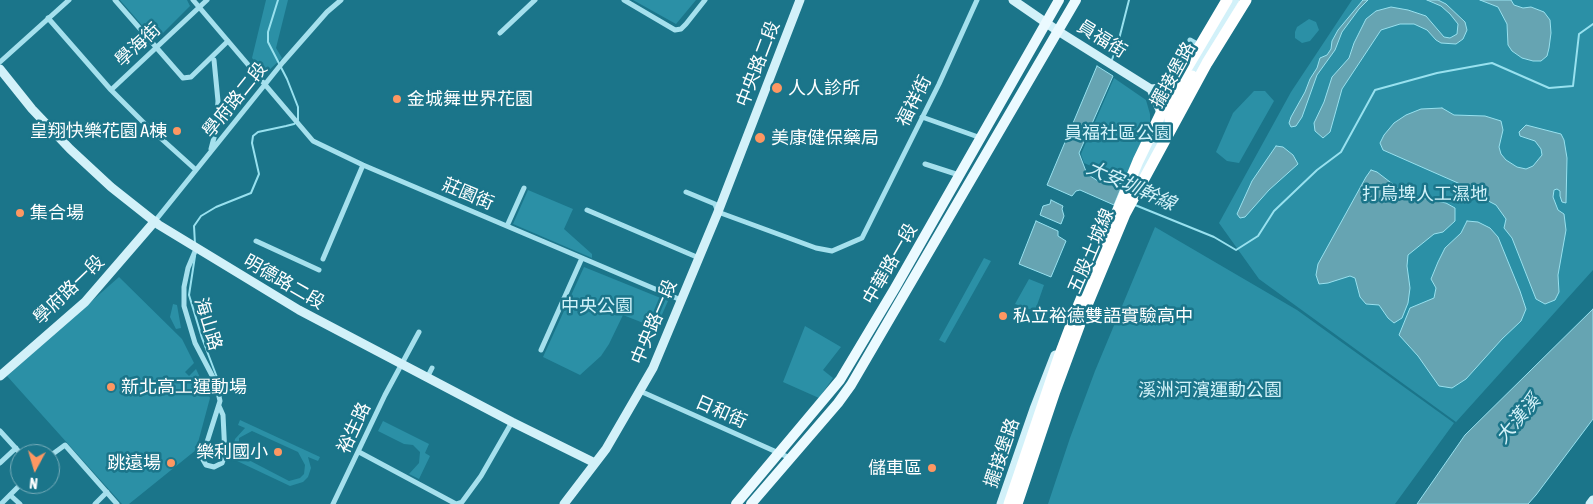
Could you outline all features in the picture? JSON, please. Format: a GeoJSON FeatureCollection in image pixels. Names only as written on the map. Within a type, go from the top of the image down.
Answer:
{"type":"FeatureCollection","features":[{"type":"Feature","properties":{"kind":"highway","name":"五股土城線"},"geometry":{"type":"LineString","coordinates":[[1008,503],[1076,312],[1138,161],[1165,105],[1227,0]]}},
{"type":"Feature","properties":{"kind":"highway"},"geometry":{"type":"LineString","coordinates":[[1138,161],[1177,102],[1236,0]]}},
{"type":"Feature","properties":{"kind":"highway","name":"五股土城線"},"geometry":{"type":"LineString","coordinates":[[1017,504],[1085,310],[1125,214],[1207,63],[1246,0]]}},
{"type":"Feature","properties":{"kind":"highway"},"geometry":{"type":"LineString","coordinates":[[1151,165],[1158,141],[1177,102]]}},
{"type":"Feature","properties":{"kind":"main road","name":"中華路一段"},"geometry":{"type":"LineString","coordinates":[[736,504],[840,380],[960,176],[1059,0]]}},
{"type":"Feature","properties":{"kind":"main road","name":"中華路一段"},"geometry":{"type":"LineString","coordinates":[[751,504],[838,404],[851,385],[1076,0]]}},
{"type":"Feature","properties":{"kind":"street"},"geometry":{"type":"LineString","coordinates":[[0,62],[69,0]]}},
{"type":"Feature","properties":{"kind":"street"},"geometry":{"type":"LineString","coordinates":[[115,0],[183,78],[187,79],[228,41]]}},
{"type":"Feature","properties":{"kind":"street","name":"莊園街"},"geometry":{"type":"LineString","coordinates":[[193,0],[313,141],[363,165],[681,300]]}},
{"type":"Feature","properties":{"kind":"street","name":"學海街"},"geometry":{"type":"LineString","coordinates":[[111,90],[207,0]]}},
{"type":"Feature","properties":{"kind":"street","name":"學府路二段"},"geometry":{"type":"LineString","coordinates":[[155,222],[266,84],[327,12],[341,0]]}},
{"type":"Feature","properties":{"kind":"street"},"geometry":{"type":"LineString","coordinates":[[500,33],[535,0]]}},
{"type":"Feature","properties":{"kind":"street"},"geometry":{"type":"LineString","coordinates":[[624,0],[675,30],[681,29],[705,0]]}},
{"type":"Feature","properties":{"kind":"street","name":"中央路二段"},"geometry":{"type":"LineString","coordinates":[[746,139],[800,0]]}},
{"type":"Feature","properties":{"kind":"street","name":"福祥街"},"geometry":{"type":"LineString","coordinates":[[718,212],[816,248],[832,251],[862,238],[939,84],[977,0]]}},
{"type":"Feature","properties":{"kind":"street","name":"員福街"},"geometry":{"type":"LineString","coordinates":[[1013,0],[1058,31],[1151,89],[1177,102]]}},
{"type":"Feature","properties":{"kind":"street","name":"擺接堡路"},"geometry":{"type":"LineString","coordinates":[[1008,503],[1082,304],[1124,206],[1190,74],[1236,0]]}},
{"type":"Feature","properties":{"kind":"street"},"geometry":{"type":"LineString","coordinates":[[48,18],[111,90],[196,170]]}},
{"type":"Feature","properties":{"kind":"street"},"geometry":{"type":"LineString","coordinates":[[1190,40],[1206,49]]}},
{"type":"Feature","properties":{"kind":"street"},"geometry":{"type":"LineString","coordinates":[[211,151],[216,130],[218,101],[214,60]]}},
{"type":"Feature","properties":{"kind":"street","name":"明德路二段"},"geometry":{"type":"LineString","coordinates":[[0,69],[32,109],[70,149],[111,187],[155,222],[196,249],[299,310],[401,365],[595,463]]}},
{"type":"Feature","properties":{"kind":"street"},"geometry":{"type":"LineString","coordinates":[[1163,126],[1159,104],[1151,89],[1171,87],[1190,74]]}},
{"type":"Feature","properties":{"kind":"street"},"geometry":{"type":"LineString","coordinates":[[922,117],[981,138]]}},
{"type":"Feature","properties":{"kind":"street","name":"中央路一段"},"geometry":{"type":"LineString","coordinates":[[564,504],[606,449],[653,368],[718,212],[746,139]]}},
{"type":"Feature","properties":{"kind":"street"},"geometry":{"type":"LineString","coordinates":[[925,164],[960,176]]}},
{"type":"Feature","properties":{"kind":"street"},"geometry":{"type":"LineString","coordinates":[[323,259],[363,165]]}},
{"type":"Feature","properties":{"kind":"street"},"geometry":{"type":"LineString","coordinates":[[507,226],[524,188]]}},
{"type":"Feature","properties":{"kind":"street"},"geometry":{"type":"LineString","coordinates":[[686,192],[715,204],[718,212]]}},
{"type":"Feature","properties":{"kind":"street"},"geometry":{"type":"LineString","coordinates":[[587,210],[698,258]]}},
{"type":"Feature","properties":{"kind":"street","name":"學府路一段"},"geometry":{"type":"LineString","coordinates":[[0,376],[85,302],[155,222]]}},
{"type":"Feature","properties":{"kind":"street"},"geometry":{"type":"LineString","coordinates":[[256,241],[320,270]]}},
{"type":"Feature","properties":{"kind":"street","name":"海山路"},"geometry":{"type":"LineString","coordinates":[[196,249],[192,256],[184,287],[184,306],[195,343],[216,383],[220,401],[202,458],[206,465],[214,468],[222,463],[225,455],[223,415],[219,406]]}},
{"type":"Feature","properties":{"kind":"street"},"geometry":{"type":"LineString","coordinates":[[541,350],[582,258]]}},
{"type":"Feature","properties":{"kind":"street","name":"裕生路"},"geometry":{"type":"LineString","coordinates":[[333,504],[359,452],[384,395],[419,332]]}},
{"type":"Feature","properties":{"kind":"street"},"geometry":{"type":"LineString","coordinates":[[427,378],[432,368]]}},
{"type":"Feature","properties":{"kind":"street","name":"日和街"},"geometry":{"type":"LineString","coordinates":[[640,391],[790,458]]}},
{"type":"Feature","properties":{"kind":"street"},"geometry":{"type":"LineString","coordinates":[[359,452],[456,504],[462,502],[481,476],[512,422]]}},
{"type":"Feature","properties":{"kind":"street"},"geometry":{"type":"LineString","coordinates":[[0,431],[12,444]]}},
{"type":"Feature","properties":{"kind":"street"},"geometry":{"type":"LineString","coordinates":[[60,448],[65,444],[117,504]]}},
{"type":"Feature","properties":{"kind":"street"},"geometry":{"type":"LineString","coordinates":[[0,464],[10,454]]}},
{"type":"Feature","properties":{"kind":"street"},"geometry":{"type":"LineString","coordinates":[[95,504],[107,492]]}},
{"type":"Feature","properties":{"kind":"street"},"geometry":{"type":"LineString","coordinates":[[1,504],[10,495],[20,504]]}},
{"type":"Feature","properties":{"kind":"street"},"geometry":{"type":"LineString","coordinates":[[1590,504],[1593,500]]}},
{"type":"Feature","properties":{"kind":"green space"},"geometry":{"type":"Polygon","coordinates":[[[120,0],[187,0],[190,6],[158,38],[154,39],[120,0]]]}},
{"type":"Feature","properties":{"kind":"green space"},"geometry":{"type":"Polygon","coordinates":[[[266,0],[288,0],[276,48],[282,58],[266,73],[252,58],[266,0]]]}},
{"type":"Feature","properties":{"kind":"green space"},"geometry":{"type":"Polygon","coordinates":[[[633,0],[696,0],[676,24],[633,0]]]}},
{"type":"Feature","properties":{"kind":"green space","name":"打鳥埤人工濕地"},"geometry":{"type":"Polygon","coordinates":[[[1352,0],[1593,0],[1593,270],[1456,422],[1259,279],[1219,223],[1291,92],[1352,0]]]}},
{"type":"Feature","properties":{"kind":"green space"},"geometry":{"type":"Polygon","coordinates":[[[1309,19],[1316,22],[1319,30],[1310,41],[1302,43],[1295,38],[1295,32],[1297,27],[1309,19]]]}},
{"type":"Feature","properties":{"kind":"green space","name":"員福社區公園"},"geometry":{"type":"Polygon","coordinates":[[[1114,78],[1146,100],[1150,114],[1150,123],[1124,180],[1084,163],[1081,154],[1114,78]]]}},
{"type":"Feature","properties":{"kind":"green space"},"geometry":{"type":"Polygon","coordinates":[[[1254,91],[1265,91],[1274,101],[1239,163],[1227,161],[1216,152],[1233,113],[1254,91]]]}},
{"type":"Feature","properties":{"kind":"green space"},"geometry":{"type":"Polygon","coordinates":[[[528,190],[573,209],[564,229],[592,254],[592,258],[513,224],[528,190]]]}},
{"type":"Feature","properties":{"kind":"green space","name":"溪洲河濱運動公園"},"geometry":{"type":"Polygon","coordinates":[[[1155,227],[1297,310],[1454,423],[1395,504],[1048,504],[1095,371],[1155,227]]]}},
{"type":"Feature","properties":{"kind":"green space"},"geometry":{"type":"Polygon","coordinates":[[[984,258],[991,261],[945,343],[939,340],[984,258]]]}},
{"type":"Feature","properties":{"kind":"green space","name":"中央公園"},"geometry":{"type":"Polygon","coordinates":[[[584,267],[668,301],[656,328],[623,315],[601,356],[580,375],[543,357],[584,267]]]}},
{"type":"Feature","properties":{"kind":"green space","name":"新北高工運動場"},"geometry":{"type":"Polygon","coordinates":[[[119,277],[182,339],[194,363],[185,372],[189,376],[196,369],[210,398],[196,450],[129,504],[122,504],[7,376],[119,277]]]}},
{"type":"Feature","properties":{"kind":"green space"},"geometry":{"type":"Polygon","coordinates":[[[1029,279],[1044,285],[1035,311],[1015,304],[1029,279]]]}},
{"type":"Feature","properties":{"kind":"green space"},"geometry":{"type":"Polygon","coordinates":[[[173,304],[177,305],[181,328],[176,329],[170,317],[173,304]]]}},
{"type":"Feature","properties":{"kind":"green space"},"geometry":{"type":"Polygon","coordinates":[[[805,326],[841,347],[823,370],[833,378],[819,398],[783,382],[805,326]]]}},
{"type":"Feature","properties":{"kind":"green space"},"geometry":{"type":"Polygon","coordinates":[[[240,420],[320,457],[318,461],[308,457],[311,468],[308,477],[303,482],[290,486],[235,460],[233,449],[235,439],[245,428],[238,425],[240,420]],[[252,431],[239,438],[241,456],[289,481],[300,478],[304,474],[305,465],[298,452],[252,431]]]}},
{"type":"Feature","properties":{"kind":"green space"},"geometry":{"type":"Polygon","coordinates":[[[383,421],[429,444],[425,453],[430,456],[419,479],[409,474],[419,463],[420,452],[413,445],[404,444],[378,431],[383,421]]]}},
{"type":"Feature","properties":{"kind":"water"},"geometry":{"type":"Polygon","coordinates":[[[1363,0],[1368,0],[1342,32],[1335,50],[1317,75],[1302,117],[1296,126],[1291,127],[1289,123],[1291,117],[1317,68],[1320,58],[1327,55],[1338,30],[1363,0]]]}},
{"type":"Feature","properties":{"kind":"water"},"geometry":{"type":"Polygon","coordinates":[[[1427,0],[1438,0],[1446,4],[1465,22],[1467,30],[1463,39],[1456,44],[1441,43],[1427,30],[1414,24],[1400,24],[1381,30],[1342,89],[1330,132],[1323,138],[1315,131],[1314,123],[1324,102],[1332,77],[1349,58],[1366,19],[1376,11],[1391,7],[1408,10],[1426,16],[1444,37],[1450,38],[1457,34],[1458,24],[1450,14],[1441,6],[1427,0]]]}},
{"type":"Feature","properties":{"kind":"water"},"geometry":{"type":"Polygon","coordinates":[[[1480,0],[1511,0],[1514,5],[1523,8],[1531,7],[1544,12],[1550,20],[1551,33],[1547,56],[1541,61],[1533,61],[1522,58],[1512,51],[1508,45],[1507,24],[1498,7],[1480,0]]]}},
{"type":"Feature","properties":{"kind":"water"},"geometry":{"type":"Polygon","coordinates":[[[1097,66],[1113,76],[1079,153],[1087,174],[1098,181],[1113,185],[1123,183],[1114,205],[1080,190],[1076,191],[1072,196],[1047,185],[1097,66]]]}},
{"type":"Feature","properties":{"kind":"water"},"geometry":{"type":"Polygon","coordinates":[[[1442,108],[1454,115],[1485,116],[1501,121],[1503,130],[1499,147],[1501,154],[1506,160],[1517,167],[1526,169],[1533,166],[1542,155],[1541,149],[1535,141],[1520,136],[1519,132],[1526,125],[1561,134],[1567,158],[1566,203],[1562,202],[1560,191],[1557,189],[1554,190],[1553,197],[1558,210],[1564,214],[1566,230],[1558,275],[1559,292],[1555,300],[1545,304],[1536,299],[1512,238],[1504,228],[1506,219],[1496,205],[1458,183],[1383,150],[1380,143],[1394,123],[1406,115],[1421,109],[1442,108]]]}},
{"type":"Feature","properties":{"kind":"water"},"geometry":{"type":"Polygon","coordinates":[[[1276,146],[1283,147],[1293,155],[1298,164],[1269,190],[1245,217],[1240,218],[1237,214],[1252,181],[1276,146]]]}},
{"type":"Feature","properties":{"kind":"water"},"geometry":{"type":"Polygon","coordinates":[[[1371,170],[1377,172],[1407,195],[1446,203],[1455,208],[1455,221],[1443,232],[1434,234],[1408,255],[1407,266],[1410,288],[1408,303],[1402,318],[1394,323],[1379,305],[1366,304],[1360,297],[1355,278],[1350,276],[1319,284],[1316,275],[1318,264],[1371,170]]]}},
{"type":"Feature","properties":{"kind":"water"},"geometry":{"type":"Polygon","coordinates":[[[1051,200],[1063,206],[1064,216],[1061,224],[1040,215],[1043,206],[1050,204],[1051,200]]]}},
{"type":"Feature","properties":{"kind":"water"},"geometry":{"type":"Polygon","coordinates":[[[1036,221],[1058,231],[1058,236],[1066,241],[1051,277],[1019,264],[1036,221]]]}},
{"type":"Feature","properties":{"kind":"water"},"geometry":{"type":"Polygon","coordinates":[[[1467,221],[1478,222],[1490,228],[1498,237],[1526,309],[1521,321],[1466,379],[1452,388],[1439,386],[1418,356],[1399,335],[1410,308],[1434,298],[1436,288],[1431,279],[1438,262],[1445,248],[1461,233],[1467,221]]]}},
{"type":"Feature","properties":{"kind":"water","name":"大漢溪"},"geometry":{"type":"Polygon","coordinates":[[[1593,309],[1593,419],[1528,504],[1417,504],[1465,435],[1593,309]]]}},
{"type":"Feature","properties":{"kind":"waterway"},"geometry":{"type":"LineString","coordinates":[[195,244],[194,226],[201,216],[216,207],[251,193],[259,174],[252,143],[253,136],[258,132],[294,124],[298,120],[298,107],[287,79],[268,42],[268,32],[278,0]]}},
{"type":"Feature","properties":{"kind":"waterway","name":"大安圳幹線"},"geometry":{"type":"LineString","coordinates":[[1111,62],[1117,47],[1129,0]]}},
{"type":"Feature","properties":{"kind":"waterway"},"geometry":{"type":"LineString","coordinates":[[1135,205],[1214,237],[1236,250],[1258,236],[1274,211],[1317,170],[1341,152],[1375,90],[1437,73],[1492,63],[1549,88],[1573,86],[1579,34],[1593,24]]}},
{"type":"Feature","properties":{"kind":"waterway"},"geometry":{"type":"LineString","coordinates":[[195,256],[189,295],[202,338],[221,388]]}},
{"type":"Feature","properties":{"kind":"place","name":"人人診所"},"geometry":{"type":"Point","coordinates":[777,88]}},
{"type":"Feature","properties":{"kind":"place","name":"金城舞世界花園"},"geometry":{"type":"Point","coordinates":[397,99]}},
{"type":"Feature","properties":{"kind":"place","name":"皇翔快樂花園 A棟"},"geometry":{"type":"Point","coordinates":[177,131]}},
{"type":"Feature","properties":{"kind":"place","name":"美康健保藥局"},"geometry":{"type":"Point","coordinates":[760,138]}},
{"type":"Feature","properties":{"kind":"place","name":"集合場"},"geometry":{"type":"Point","coordinates":[20,213]}},
{"type":"Feature","properties":{"kind":"place","name":"私立裕德雙語實驗高中"},"geometry":{"type":"Point","coordinates":[1003,316]}},
{"type":"Feature","properties":{"kind":"place","name":"新北高工運動場"},"geometry":{"type":"Point","coordinates":[111,387]}},
{"type":"Feature","properties":{"kind":"place","name":"樂利國小"},"geometry":{"type":"Point","coordinates":[278,452]}},
{"type":"Feature","properties":{"kind":"place","name":"跳遠場"},"geometry":{"type":"Point","coordinates":[171,463]}},
{"type":"Feature","properties":{"kind":"place","name":"儲車區"},"geometry":{"type":"Point","coordinates":[932,468]}}]}
